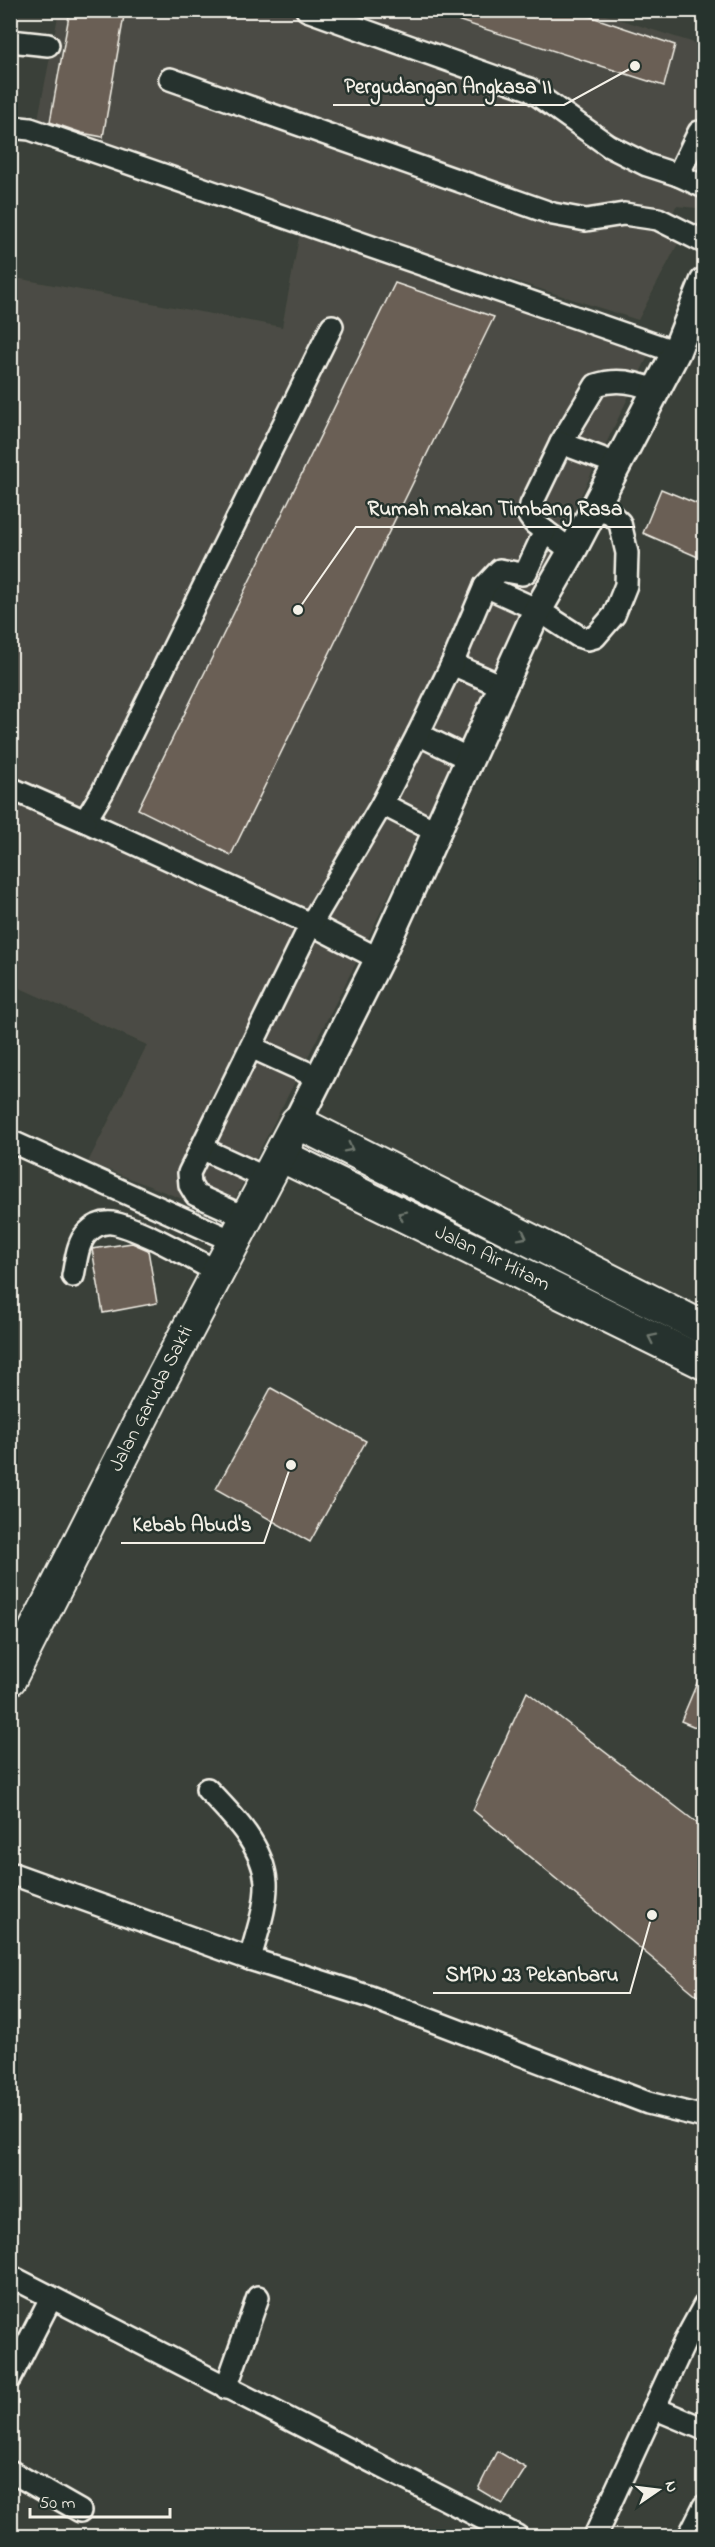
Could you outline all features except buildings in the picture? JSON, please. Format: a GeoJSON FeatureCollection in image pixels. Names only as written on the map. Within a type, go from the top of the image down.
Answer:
{"type":"FeatureCollection","features":[{"type":"Feature","properties":{"kind":"highway","name":"Jalan Garuda Sakti"},"geometry":{"type":"LineString","coordinates":[[11,1677],[297,1122]]}},
{"type":"Feature","properties":{"kind":"highway","name":"Jalan Air Hitam"},"geometry":{"type":"LineString","coordinates":[[297,1122],[705,1328]]}},
{"type":"Feature","properties":{"kind":"highway","name":"Jalan Air Hitam"},"geometry":{"type":"LineString","coordinates":[[274,1167],[705,1364]]}},
{"type":"Feature","properties":{"kind":"main road"},"geometry":{"type":"LineString","coordinates":[[297,1122],[379,959],[538,610],[572,551],[654,390],[676,352],[705,282]]}},
{"type":"Feature","properties":{"kind":"street"},"geometry":{"type":"LineString","coordinates":[[307,10],[529,89],[609,146],[646,165],[678,175],[705,187]]}},
{"type":"Feature","properties":{"kind":"street"},"geometry":{"type":"LineString","coordinates":[[10,41],[48,45]]}},
{"type":"Feature","properties":{"kind":"street"},"geometry":{"type":"LineString","coordinates":[[170,79],[553,214],[586,220],[624,214],[658,219],[705,242]]}},
{"type":"Feature","properties":{"kind":"street"},"geometry":{"type":"LineString","coordinates":[[10,127],[42,133],[676,352]]}},
{"type":"Feature","properties":{"kind":"street"},"geometry":{"type":"LineString","coordinates":[[678,175],[699,132]]}},
{"type":"Feature","properties":{"kind":"street"},"geometry":{"type":"LineString","coordinates":[[85,821],[118,761],[332,326]]}},
{"type":"Feature","properties":{"kind":"street"},"geometry":{"type":"LineString","coordinates":[[572,551],[529,516],[531,505],[561,443],[596,385],[616,381],[634,382],[654,390]]}},
{"type":"Feature","properties":{"kind":"street"},"geometry":{"type":"LineString","coordinates":[[561,443],[617,464]]}},
{"type":"Feature","properties":{"kind":"street"},"geometry":{"type":"LineString","coordinates":[[485,586],[538,610],[578,636],[588,639],[595,637],[614,615],[626,585],[627,553],[620,523],[598,502]]}},
{"type":"Feature","properties":{"kind":"street"},"geometry":{"type":"LineString","coordinates":[[241,1230],[196,1195],[190,1185],[189,1173],[311,924],[382,804],[418,734],[452,664],[485,586],[500,570],[504,569],[516,574],[526,572],[545,531]]}},
{"type":"Feature","properties":{"kind":"street"},"geometry":{"type":"LineString","coordinates":[[452,664],[504,687]]}},
{"type":"Feature","properties":{"kind":"street"},"geometry":{"type":"LineString","coordinates":[[418,734],[471,760]]}},
{"type":"Feature","properties":{"kind":"street"},"geometry":{"type":"LineString","coordinates":[[10,788],[311,924],[379,959]]}},
{"type":"Feature","properties":{"kind":"street"},"geometry":{"type":"LineString","coordinates":[[382,804],[438,832]]}},
{"type":"Feature","properties":{"kind":"street"},"geometry":{"type":"LineString","coordinates":[[251,1047],[319,1078]]}},
{"type":"Feature","properties":{"kind":"street"},"geometry":{"type":"LineString","coordinates":[[10,1141],[241,1230]]}},
{"type":"Feature","properties":{"kind":"street"},"geometry":{"type":"LineString","coordinates":[[201,1148],[274,1167]]}},
{"type":"Feature","properties":{"kind":"street"},"geometry":{"type":"LineString","coordinates":[[73,1276],[79,1246],[86,1234],[94,1227],[105,1223],[134,1230],[218,1272]]}},
{"type":"Feature","properties":{"kind":"street"},"geometry":{"type":"LineString","coordinates":[[207,1789],[236,1820],[254,1847],[263,1869],[265,1894],[250,1959]]}},
{"type":"Feature","properties":{"kind":"street"},"geometry":{"type":"LineString","coordinates":[[10,1873],[250,1959],[370,1997],[648,2103],[705,2116]]}},
{"type":"Feature","properties":{"kind":"street"},"geometry":{"type":"LineString","coordinates":[[10,2276],[517,2536]]}},
{"type":"Feature","properties":{"kind":"street"},"geometry":{"type":"LineString","coordinates":[[226,2388],[258,2297]]}},
{"type":"Feature","properties":{"kind":"street"},"geometry":{"type":"LineString","coordinates":[[10,2378],[51,2298]]}},
{"type":"Feature","properties":{"kind":"street"},"geometry":{"type":"LineString","coordinates":[[595,2536],[685,2341],[705,2306]]}},
{"type":"Feature","properties":{"kind":"street"},"geometry":{"type":"LineString","coordinates":[[654,2408],[705,2429]]}},
{"type":"Feature","properties":{"kind":"street"},"geometry":{"type":"LineString","coordinates":[[10,2471],[80,2511]]}},
{"type":"Feature","properties":{"kind":"street"},"geometry":{"type":"LineString","coordinates":[[689,2536],[705,2506]]}},
{"type":"Feature","properties":{"kind":"shaded area"},"geometry":{"type":"Polygon","coordinates":[[[59,11],[593,11],[704,46],[704,193],[697,208],[676,206],[670,220],[685,230],[638,320],[36,129],[59,11]]]}},
{"type":"Feature","properties":{"kind":"shaded area"},"geometry":{"type":"Polygon","coordinates":[[[300,232],[652,348],[357,961],[226,1216],[88,1162],[147,1045],[11,984],[10,277],[282,327],[300,232]]]}},
{"type":"Feature","properties":{"kind":"place","name":"Pergudangan Angkasa II"},"geometry":{"type":"Point","coordinates":[635,66]}},
{"type":"Feature","properties":{"kind":"place","name":"Rumah makan Timbang Rasa"},"geometry":{"type":"Point","coordinates":[298,610]}},
{"type":"Feature","properties":{"kind":"place","name":"Kebab Abud's"},"geometry":{"type":"Point","coordinates":[291,1465]}},
{"type":"Feature","properties":{"kind":"place","name":"SMPN 23 Pekanbaru"},"geometry":{"type":"Point","coordinates":[652,1915]}}]}
